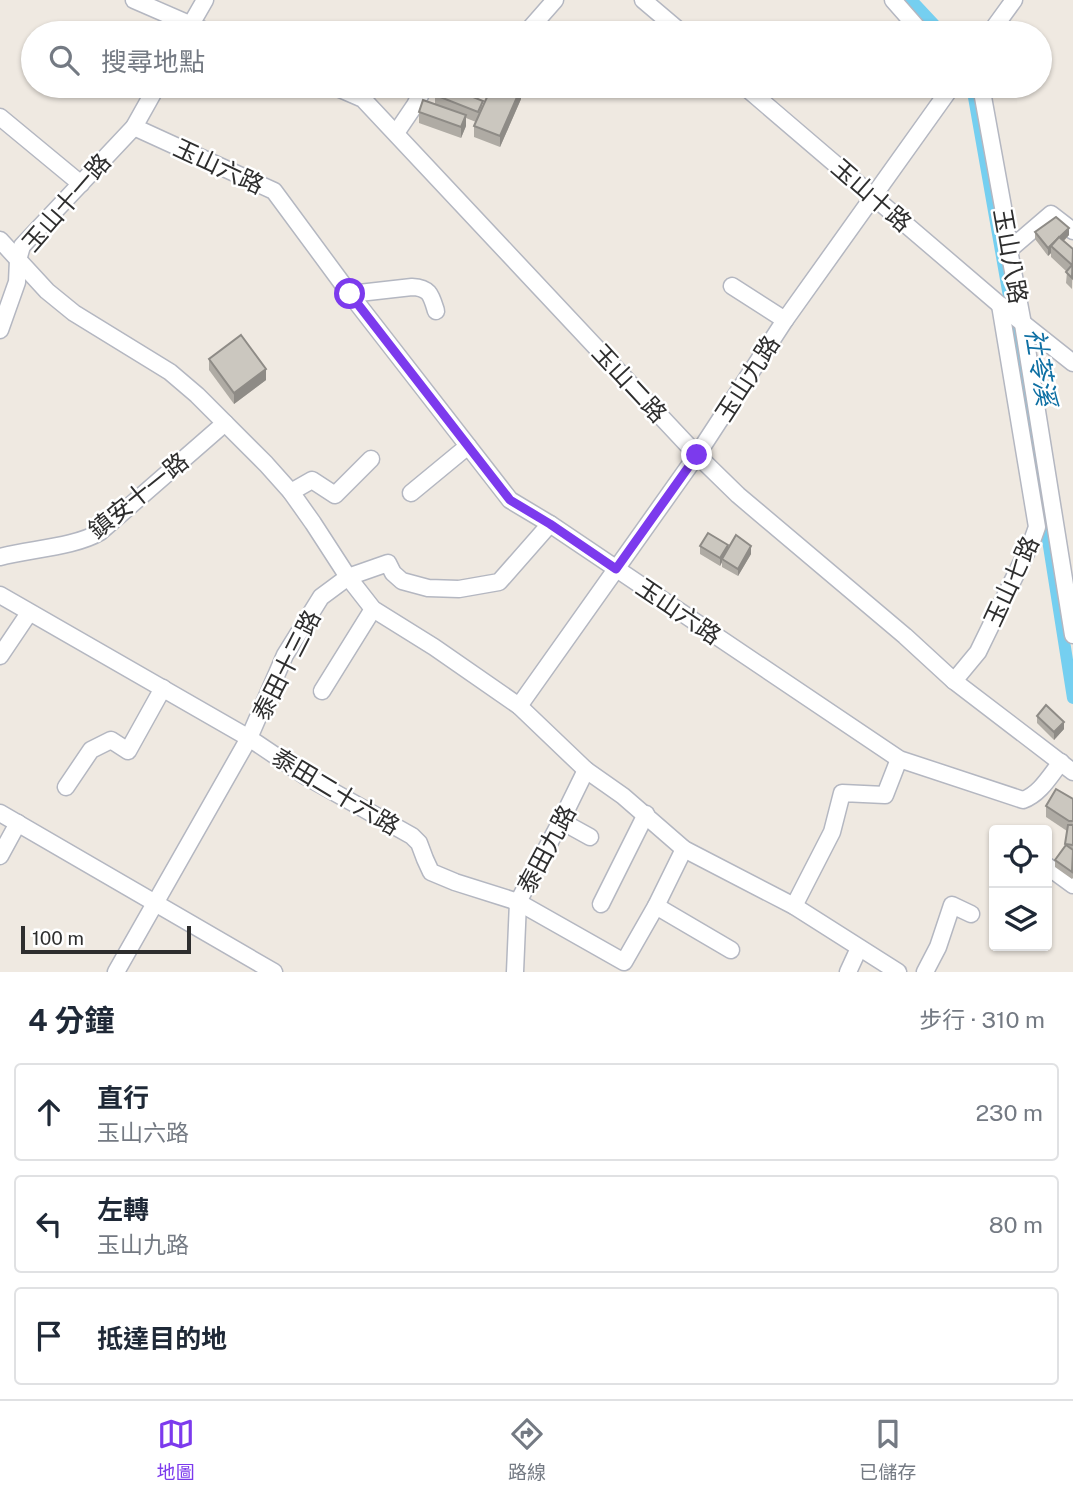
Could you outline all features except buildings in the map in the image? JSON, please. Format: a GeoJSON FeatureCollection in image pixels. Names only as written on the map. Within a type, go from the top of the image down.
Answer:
{"type":"FeatureCollection","features":[{"type":"Feature","properties":{"kind":"street"},"geometry":{"type":"LineString","coordinates":[[134,0],[173,21]]}},
{"type":"Feature","properties":{"kind":"street"},"geometry":{"type":"LineString","coordinates":[[193,21],[205,0]]}},
{"type":"Feature","properties":{"kind":"street"},"geometry":{"type":"LineString","coordinates":[[537,21],[555,0]]}},
{"type":"Feature","properties":{"kind":"street"},"geometry":{"type":"LineString","coordinates":[[643,0],[668,21]]}},
{"type":"Feature","properties":{"kind":"street"},"geometry":{"type":"LineString","coordinates":[[893,0],[911,21]]}},
{"type":"Feature","properties":{"kind":"street"},"geometry":{"type":"LineString","coordinates":[[999,21],[1014,0]]}},
{"type":"Feature","properties":{"kind":"street","name":"玉山十一路"},"geometry":{"type":"LineString","coordinates":[[0,330],[17,282],[22,246],[134,127],[150,98]]}},
{"type":"Feature","properties":{"kind":"street","name":"玉山二路"},"geometry":{"type":"LineString","coordinates":[[361,98],[697,455],[738,495],[905,636],[954,681],[1067,767]]}},
{"type":"Feature","properties":{"kind":"street"},"geometry":{"type":"LineString","coordinates":[[396,133],[419,98]]}},
{"type":"Feature","properties":{"kind":"street","name":"玉山十路"},"geometry":{"type":"LineString","coordinates":[[758,98],[1023,324]]}},
{"type":"Feature","properties":{"kind":"street","name":"玉山九路"},"geometry":{"type":"LineString","coordinates":[[519,706],[697,455],[785,320],[943,98]]}},
{"type":"Feature","properties":{"kind":"street","name":"玉山八路"},"geometry":{"type":"LineString","coordinates":[[983,98],[1073,635]]}},
{"type":"Feature","properties":{"kind":"street"},"geometry":{"type":"LineString","coordinates":[[0,117],[80,184]]}},
{"type":"Feature","properties":{"kind":"street","name":"玉山六路"},"geometry":{"type":"LineString","coordinates":[[134,127],[274,191],[350,294],[510,500],[550,524],[899,759],[1023,800],[1031,797],[1067,767]]}},
{"type":"Feature","properties":{"kind":"street"},"geometry":{"type":"LineString","coordinates":[[1009,250],[1051,214],[1073,231]]}},
{"type":"Feature","properties":{"kind":"street"},"geometry":{"type":"LineString","coordinates":[[0,240],[47,290],[74,313],[170,372],[197,395],[291,492],[348,577],[373,609],[434,647],[519,706],[586,770],[646,814],[684,849],[794,906],[898,972]]}},
{"type":"Feature","properties":{"kind":"street"},"geometry":{"type":"LineString","coordinates":[[732,286],[785,320]]}},
{"type":"Feature","properties":{"kind":"street"},"geometry":{"type":"LineString","coordinates":[[350,294],[421,287],[430,293],[436,311]]}},
{"type":"Feature","properties":{"kind":"street","name":"玉山七路"},"geometry":{"type":"LineString","coordinates":[[954,681],[978,652],[1037,527],[1000,305]]}},
{"type":"Feature","properties":{"kind":"street"},"geometry":{"type":"LineString","coordinates":[[1023,324],[1073,363]]}},
{"type":"Feature","properties":{"kind":"street","name":"鎮安十一路"},"geometry":{"type":"LineString","coordinates":[[0,557],[87,540],[100,532],[225,423]]}},
{"type":"Feature","properties":{"kind":"street"},"geometry":{"type":"LineString","coordinates":[[411,493],[468,446]]}},
{"type":"Feature","properties":{"kind":"street"},"geometry":{"type":"LineString","coordinates":[[291,492],[312,480],[335,495],[371,459]]}},
{"type":"Feature","properties":{"kind":"street","name":"泰田十三路"},"geometry":{"type":"LineString","coordinates":[[116,972],[249,738],[285,655],[321,597],[348,577],[388,563],[393,573],[402,581],[428,588],[459,589],[499,582],[550,524]]}},
{"type":"Feature","properties":{"kind":"street","name":"泰田二十六路"},"geometry":{"type":"LineString","coordinates":[[0,595],[249,738],[307,777],[412,836],[419,843],[431,872],[518,902],[624,962],[684,849]]}},
{"type":"Feature","properties":{"kind":"street"},"geometry":{"type":"LineString","coordinates":[[322,691],[373,609]]}},
{"type":"Feature","properties":{"kind":"street"},"geometry":{"type":"LineString","coordinates":[[0,656],[29,613]]}},
{"type":"Feature","properties":{"kind":"street"},"geometry":{"type":"LineString","coordinates":[[66,787],[91,750],[111,740],[128,751],[163,688]]}},
{"type":"Feature","properties":{"kind":"street"},"geometry":{"type":"LineString","coordinates":[[794,906],[832,832],[842,793],[885,794],[899,759]]}},
{"type":"Feature","properties":{"kind":"street","name":"泰田九路"},"geometry":{"type":"LineString","coordinates":[[515,972],[518,902],[586,770]]}},
{"type":"Feature","properties":{"kind":"street"},"geometry":{"type":"LineString","coordinates":[[0,813],[274,972]]}},
{"type":"Feature","properties":{"kind":"street"},"geometry":{"type":"LineString","coordinates":[[601,904],[646,814]]}},
{"type":"Feature","properties":{"kind":"street"},"geometry":{"type":"LineString","coordinates":[[561,821],[590,837]]}},
{"type":"Feature","properties":{"kind":"street"},"geometry":{"type":"LineString","coordinates":[[0,856],[18,823]]}},
{"type":"Feature","properties":{"kind":"street"},"geometry":{"type":"LineString","coordinates":[[1052,870],[1073,885]]}},
{"type":"Feature","properties":{"kind":"street"},"geometry":{"type":"LineString","coordinates":[[925,972],[938,947],[952,905],[971,914]]}},
{"type":"Feature","properties":{"kind":"street"},"geometry":{"type":"LineString","coordinates":[[656,906],[732,950]]}},
{"type":"Feature","properties":{"kind":"street"},"geometry":{"type":"LineString","coordinates":[[848,972],[859,948]]}},
{"type":"Feature","properties":{"kind":"waterway","name":"社苓溪"},"geometry":{"type":"LineString","coordinates":[[911,0],[931,21]]}},
{"type":"Feature","properties":{"kind":"waterway","name":"社苓溪"},"geometry":{"type":"LineString","coordinates":[[974,98],[1014,325],[1073,698]]}},
{"type":"Feature","properties":{"kind":"route"},"geometry":{"type":"LineString","coordinates":[[350,294],[510,500],[616,569],[697,455]]}}]}
